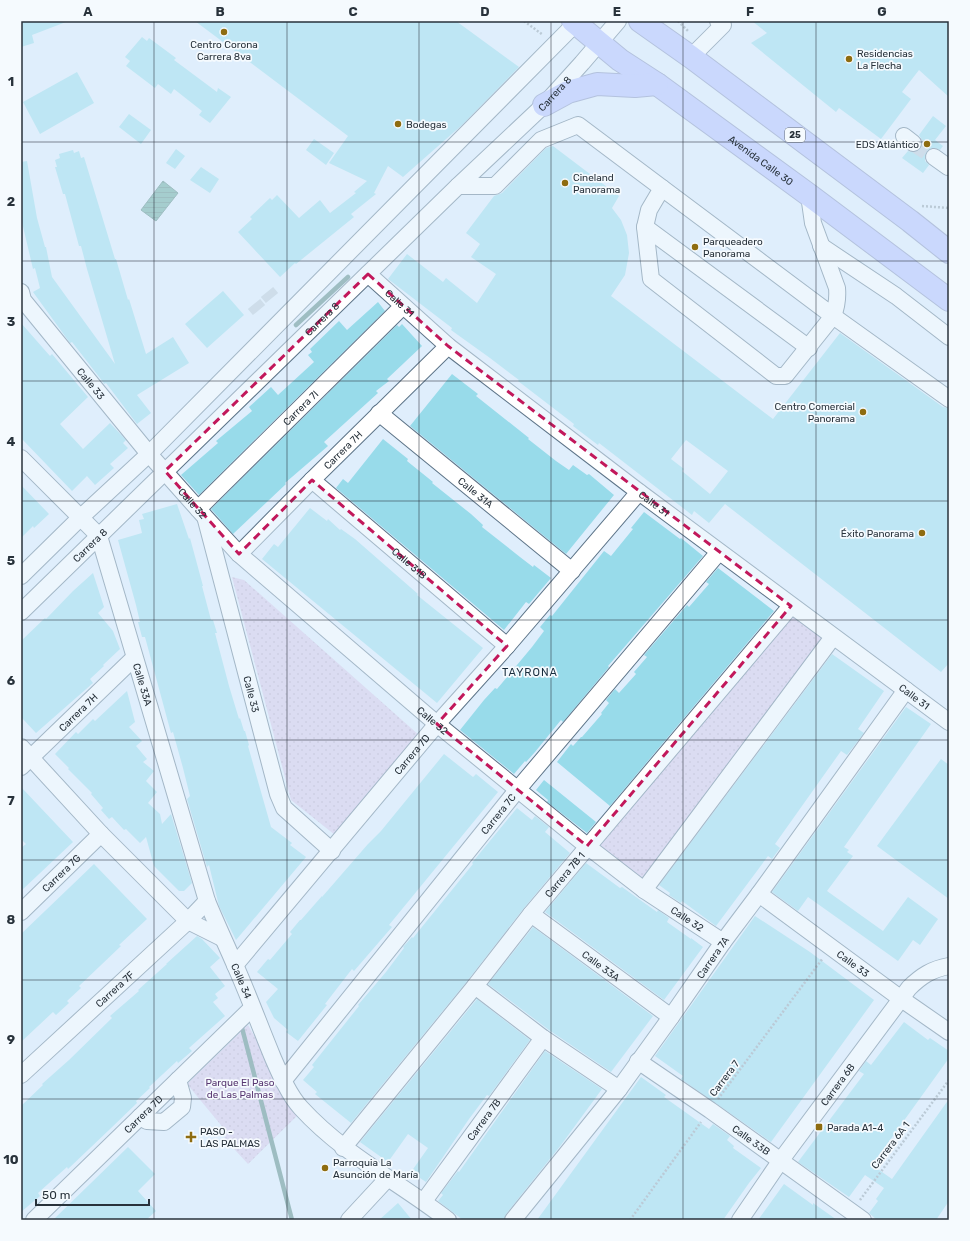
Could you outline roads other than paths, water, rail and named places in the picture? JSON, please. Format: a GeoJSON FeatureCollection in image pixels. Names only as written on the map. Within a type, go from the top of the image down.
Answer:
{"type":"FeatureCollection","features":[{"type":"Feature","properties":{"kind":"highway","name":"25"},"geometry":{"type":"LineString","coordinates":[[640,21],[691,57],[910,221],[949,252]]}},
{"type":"Feature","properties":{"kind":"highway","name":"Avenida Calle 30"},"geometry":{"type":"LineString","coordinates":[[576,22],[620,60],[657,84],[949,300]]}},
{"type":"Feature","properties":{"kind":"highway"},"geometry":{"type":"LineString","coordinates":[[544,104],[568,92],[597,84],[635,86],[657,84]]}},
{"type":"Feature","properties":{"kind":"street","name":"Carrera 8"},"geometry":{"type":"LineString","coordinates":[[21,612],[544,104],[618,21]]}},
{"type":"Feature","properties":{"kind":"street"},"geometry":{"type":"LineString","coordinates":[[691,57],[723,25],[718,21]]}},
{"type":"Feature","properties":{"kind":"street"},"geometry":{"type":"LineString","coordinates":[[21,576],[80,518],[149,454],[576,22]]}},
{"type":"Feature","properties":{"kind":"street"},"geometry":{"type":"LineString","coordinates":[[458,186],[495,186],[541,140],[578,125],[833,316],[949,399]]}},
{"type":"Feature","properties":{"kind":"street"},"geometry":{"type":"LineString","coordinates":[[934,158],[948,167]]}},
{"type":"Feature","properties":{"kind":"street"},"geometry":{"type":"LineString","coordinates":[[662,188],[649,210],[645,227],[650,276],[654,282],[776,376],[785,376],[809,348],[833,316],[837,307],[837,288],[813,223],[809,196]]}},
{"type":"Feature","properties":{"kind":"street"},"geometry":{"type":"LineString","coordinates":[[645,227],[809,348]]}},
{"type":"Feature","properties":{"kind":"street"},"geometry":{"type":"LineString","coordinates":[[821,246],[896,296],[949,337]]}},
{"type":"Feature","properties":{"kind":"street","name":"Calle 31"},"geometry":{"type":"LineString","coordinates":[[368,274],[448,346],[718,552],[949,722]]}},
{"type":"Feature","properties":{"kind":"street","name":"Calle 33"},"geometry":{"type":"LineString","coordinates":[[21,292],[23,300],[149,454],[165,471]]}},
{"type":"Feature","properties":{"kind":"street","name":"Carrera 7I"},"geometry":{"type":"LineString","coordinates":[[202,514],[403,306]]}},
{"type":"Feature","properties":{"kind":"street","name":"Carrera 7H"},"geometry":{"type":"LineString","coordinates":[[239,554],[448,346]]}},
{"type":"Feature","properties":{"kind":"street","name":"Calle 31A"},"geometry":{"type":"LineString","coordinates":[[379,413],[572,571]]}},
{"type":"Feature","properties":{"kind":"street"},"geometry":{"type":"LineString","coordinates":[[21,458],[99,536]]}},
{"type":"Feature","properties":{"kind":"street","name":"Calle 32"},"geometry":{"type":"LineString","coordinates":[[165,471],[239,554],[437,724],[587,846],[644,890],[723,942]]}},
{"type":"Feature","properties":{"kind":"street","name":"Calle 31B"},"geometry":{"type":"LineString","coordinates":[[312,480],[507,646]]}},
{"type":"Feature","properties":{"kind":"street","name":"Carrera 7D"},"geometry":{"type":"LineString","coordinates":[[235,965],[437,724],[507,646],[639,492]]}},
{"type":"Feature","properties":{"kind":"street","name":"Calle 33"},"geometry":{"type":"LineString","coordinates":[[202,514],[278,794],[284,808],[332,851]]}},
{"type":"Feature","properties":{"kind":"street","name":"Calle 33A"},"geometry":{"type":"LineString","coordinates":[[99,536],[207,901],[222,938]]}},
{"type":"Feature","properties":{"kind":"street","name":"Carrera 7C"},"geometry":{"type":"LineString","coordinates":[[283,1081],[518,789],[718,552]]}},
{"type":"Feature","properties":{"kind":"street","name":"Carrera 7B 1"},"geometry":{"type":"LineString","coordinates":[[343,1148],[587,846],[791,606]]}},
{"type":"Feature","properties":{"kind":"street"},"geometry":{"type":"LineString","coordinates":[[644,890],[833,637]]}},
{"type":"Feature","properties":{"kind":"street","name":"Carrera 7H"},"geometry":{"type":"LineString","coordinates":[[24,757],[134,658]]}},
{"type":"Feature","properties":{"kind":"street","name":"Carrera 7A"},"geometry":{"type":"LineString","coordinates":[[513,1220],[619,1089],[723,942],[906,690]]}},
{"type":"Feature","properties":{"kind":"street"},"geometry":{"type":"LineString","coordinates":[[24,757],[188,921],[222,938]]}},
{"type":"Feature","properties":{"kind":"street","name":"Carrera 7G"},"geometry":{"type":"LineString","coordinates":[[21,912],[101,834]]}},
{"type":"Feature","properties":{"kind":"street","name":"Calle 33"},"geometry":{"type":"LineString","coordinates":[[758,894],[949,1032]]}},
{"type":"Feature","properties":{"kind":"street","name":"Carrera 7F"},"geometry":{"type":"LineString","coordinates":[[21,1075],[188,921],[207,901]]}},
{"type":"Feature","properties":{"kind":"street","name":"Calle 33A"},"geometry":{"type":"LineString","coordinates":[[531,914],[671,1017]]}},
{"type":"Feature","properties":{"kind":"street","name":"Calle 34"},"geometry":{"type":"LineString","coordinates":[[222,938],[235,965],[283,1081],[300,1108],[343,1148],[387,1179],[424,1201],[448,1220]]}},
{"type":"Feature","properties":{"kind":"street","name":"Carrera 6B"},"geometry":{"type":"LineString","coordinates":[[740,1220],[781,1160],[900,998],[920,977],[934,970],[949,966]]}},
{"type":"Feature","properties":{"kind":"street"},"geometry":{"type":"LineString","coordinates":[[475,986],[543,1038],[619,1089]]}},
{"type":"Feature","properties":{"kind":"street","name":"Carrera 7D"},"geometry":{"type":"LineString","coordinates":[[34,1220],[252,1008]]}},
{"type":"Feature","properties":{"kind":"street","name":"Carrera 7B"},"geometry":{"type":"LineString","coordinates":[[424,1201],[543,1038]]}},
{"type":"Feature","properties":{"kind":"street","name":"Calle 33B"},"geometry":{"type":"LineString","coordinates":[[638,1061],[781,1160],[857,1216]]}},
{"type":"Feature","properties":{"kind":"street"},"geometry":{"type":"LineString","coordinates":[[140,1117],[147,1121],[164,1122],[182,1107],[183,1098],[178,1080]]}},
{"type":"Feature","properties":{"kind":"street"},"geometry":{"type":"LineString","coordinates":[[349,1220],[387,1179]]}},
{"type":"Feature","properties":{"kind":"waterway"},"geometry":{"type":"LineString","coordinates":[[296,325],[348,277]]}},
{"type":"Feature","properties":{"kind":"waterway"},"geometry":{"type":"LineString","coordinates":[[241,1024],[292,1220]]}},
{"type":"Feature","properties":{"kind":"tunnel"},"geometry":{"type":"LineString","coordinates":[[913,143],[934,157]]}},
{"type":"Feature","properties":{"kind":"tunnel"},"geometry":{"type":"LineString","coordinates":[[267,292],[272,298]]}},
{"type":"Feature","properties":{"kind":"tunnel"},"geometry":{"type":"LineString","coordinates":[[254,304],[259,310]]}},
{"type":"Feature","properties":{"kind":"place","name":"Centro Corona Carrera 8va"},"geometry":{"type":"Point","coordinates":[224,32]}},
{"type":"Feature","properties":{"kind":"place","name":"Residencias La Flecha"},"geometry":{"type":"Point","coordinates":[849,59]}},
{"type":"Feature","properties":{"kind":"place","name":"Bodegas"},"geometry":{"type":"Point","coordinates":[398,124]}},
{"type":"Feature","properties":{"kind":"place","name":"EDS Atlántico"},"geometry":{"type":"Point","coordinates":[927,144]}},
{"type":"Feature","properties":{"kind":"place","name":"Cineland Panorama"},"geometry":{"type":"Point","coordinates":[565,183]}},
{"type":"Feature","properties":{"kind":"place","name":"Parqueadero Panorama"},"geometry":{"type":"Point","coordinates":[695,247]}},
{"type":"Feature","properties":{"kind":"place","name":"Centro Comercial Panorama"},"geometry":{"type":"Point","coordinates":[863,412]}},
{"type":"Feature","properties":{"kind":"place","name":"Éxito Panorama"},"geometry":{"type":"Point","coordinates":[922,533]}},
{"type":"Feature","properties":{"kind":"place","name":"Parada A1-4"},"geometry":{"type":"Point","coordinates":[819,1127]}},
{"type":"Feature","properties":{"kind":"place","name":"PASO - LAS PALMAS"},"geometry":{"type":"Point","coordinates":[191,1137]}},
{"type":"Feature","properties":{"kind":"place","name":"Parroquia La Asunción de María"},"geometry":{"type":"Point","coordinates":[325,1168]}},
{"type":"Feature","properties":{"kind":"district","name":"TAYRONA"},"geometry":{"type":"Point","coordinates":[530,672]}},
{"type":"Feature","properties":{"kind":"park label","name":"Parque El Paso de Las Palmas"},"geometry":{"type":"Point","coordinates":[240,1088]}}]}
